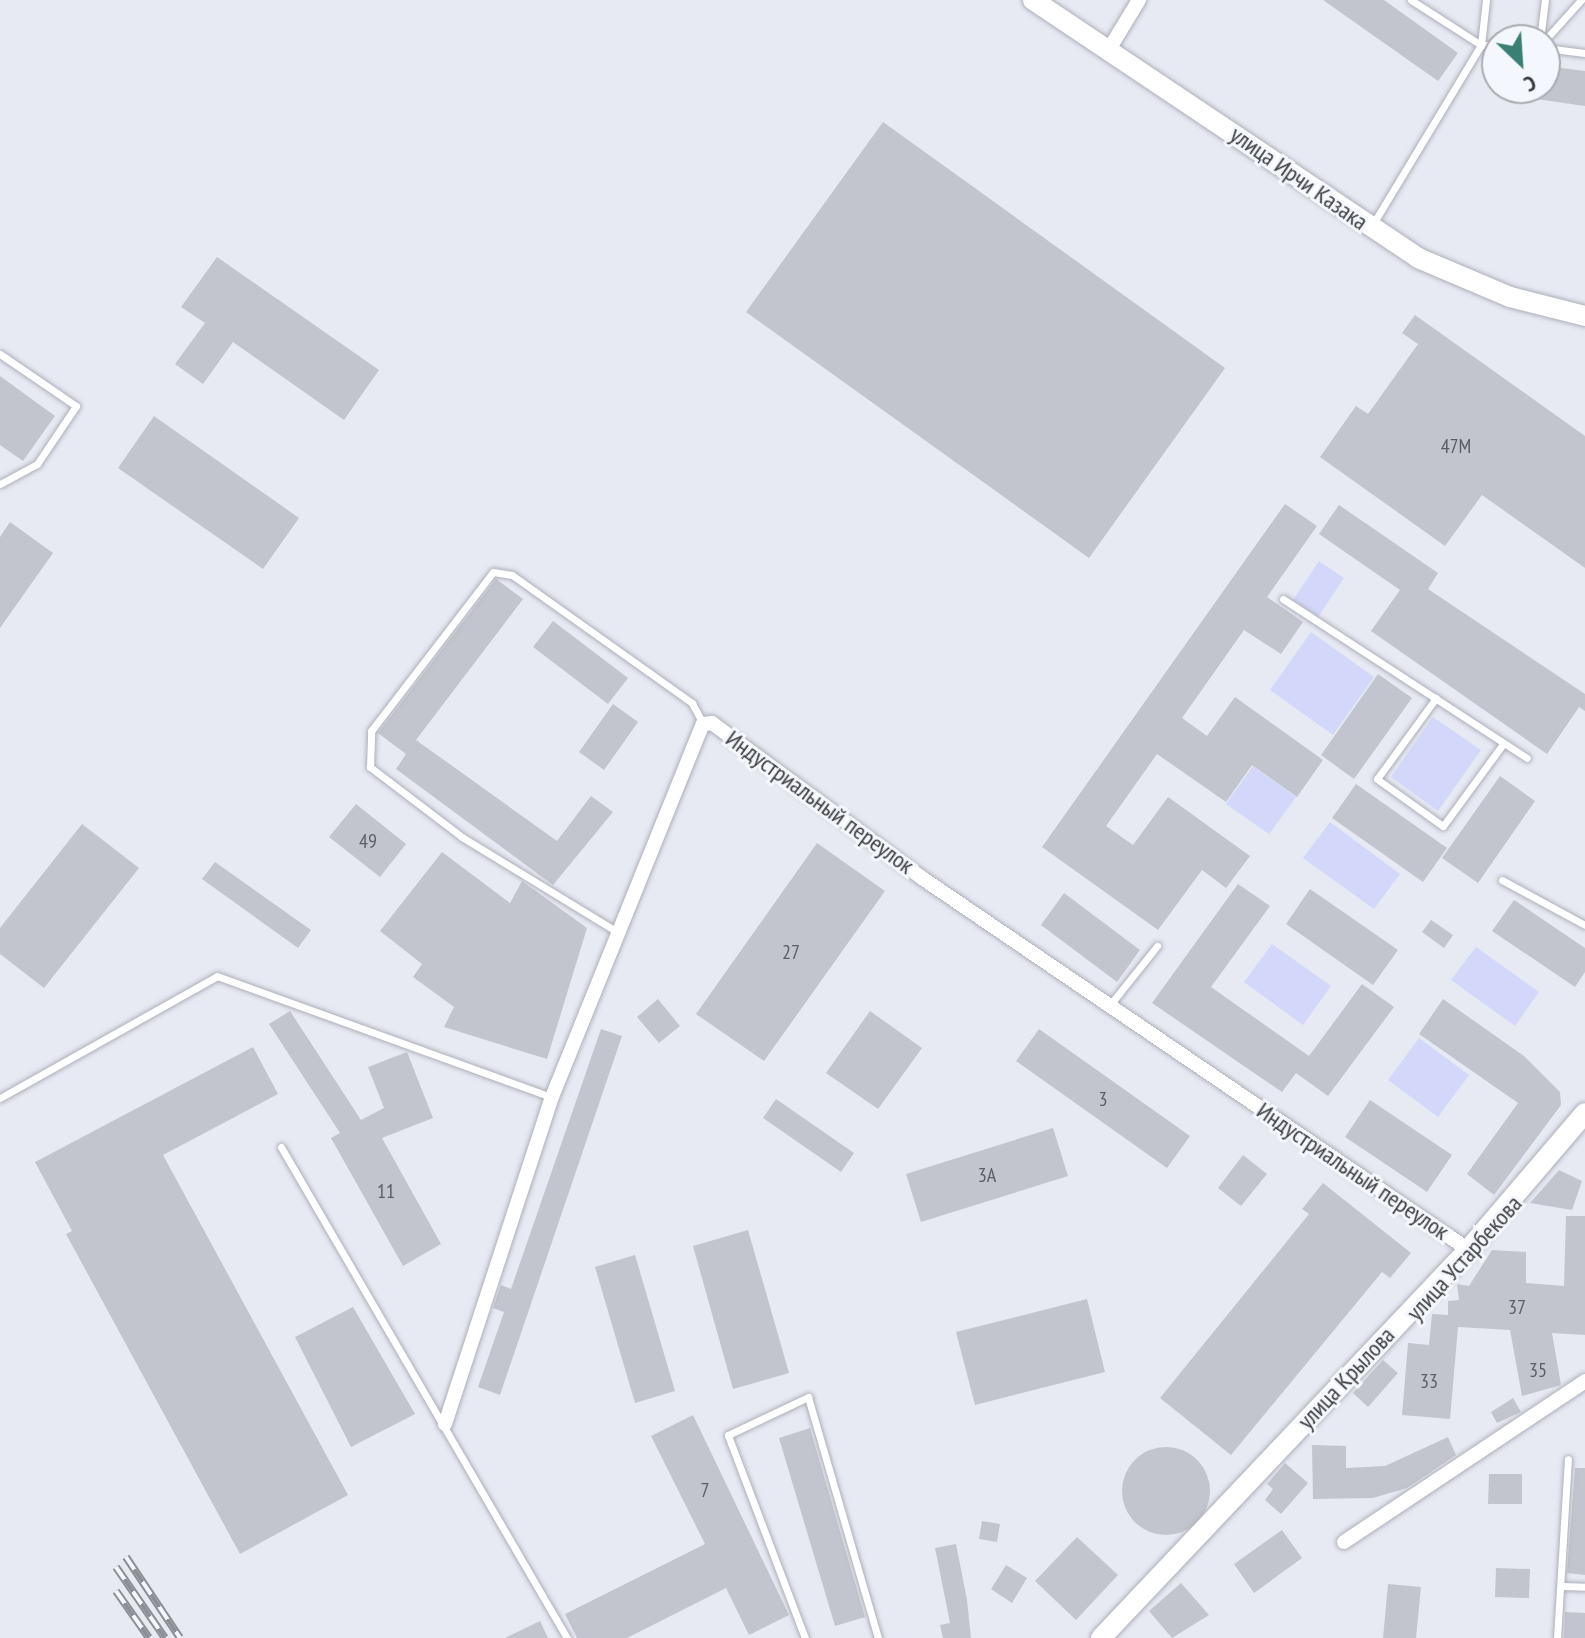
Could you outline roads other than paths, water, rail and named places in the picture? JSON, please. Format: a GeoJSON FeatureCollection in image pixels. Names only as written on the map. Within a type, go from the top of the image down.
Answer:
{"type":"FeatureCollection","features":[{"type":"Feature","properties":{"kind":"main road","name":"улица Ирчи Казака"},"geometry":{"type":"LineString","coordinates":[[1033,0],[1111,46],[1371,229],[1418,258],[1510,297],[1585,316]]}},
{"type":"Feature","properties":{"kind":"main road","name":"улица Крылова"},"geometry":{"type":"LineString","coordinates":[[1101,1638],[1470,1251],[1585,1113]]}},
{"type":"Feature","properties":{"kind":"main road","name":"улица Устарбекова"},"geometry":{"type":"LineString","coordinates":[[1110,1638],[1470,1251],[1585,1120]]}},
{"type":"Feature","properties":{"kind":"street"},"geometry":{"type":"LineString","coordinates":[[1111,46],[1139,0]]}},
{"type":"Feature","properties":{"kind":"street","name":"Индустриальный переулок"},"geometry":{"type":"LineString","coordinates":[[445,1424],[552,1097],[703,724],[712,723],[1109,1006],[1470,1251]]}},
{"type":"Feature","properties":{"kind":"street"},"geometry":{"type":"LineString","coordinates":[[1344,1542],[1585,1381]]}},
{"type":"Feature","properties":{"kind":"lane"},"geometry":{"type":"LineString","coordinates":[[1371,229],[1481,45],[1411,0]]}},
{"type":"Feature","properties":{"kind":"lane"},"geometry":{"type":"LineString","coordinates":[[1483,24],[1486,0]]}},
{"type":"Feature","properties":{"kind":"lane"},"geometry":{"type":"LineString","coordinates":[[1543,24],[1545,0]]}},
{"type":"Feature","properties":{"kind":"lane"},"geometry":{"type":"LineString","coordinates":[[1558,24],[1581,0]]}},
{"type":"Feature","properties":{"kind":"lane"},"geometry":{"type":"LineString","coordinates":[[1561,50],[1585,53]]}},
{"type":"Feature","properties":{"kind":"lane"},"geometry":{"type":"LineString","coordinates":[[0,354],[76,406],[37,464],[0,484]]}},
{"type":"Feature","properties":{"kind":"lane"},"geometry":{"type":"LineString","coordinates":[[619,933],[462,837],[370,767],[371,731],[493,572],[512,575],[692,703],[703,724]]}},
{"type":"Feature","properties":{"kind":"lane"},"geometry":{"type":"LineString","coordinates":[[1283,599],[1527,758]]}},
{"type":"Feature","properties":{"kind":"lane"},"geometry":{"type":"LineString","coordinates":[[1436,698],[1377,779],[1443,826],[1503,744]]}},
{"type":"Feature","properties":{"kind":"lane"},"geometry":{"type":"LineString","coordinates":[[1502,880],[1585,925]]}},
{"type":"Feature","properties":{"kind":"lane"},"geometry":{"type":"LineString","coordinates":[[1109,1006],[1157,946]]}},
{"type":"Feature","properties":{"kind":"lane"},"geometry":{"type":"LineString","coordinates":[[0,1098],[217,976],[552,1097]]}},
{"type":"Feature","properties":{"kind":"lane"},"geometry":{"type":"LineString","coordinates":[[281,1147],[567,1638]]}},
{"type":"Feature","properties":{"kind":"lane"},"geometry":{"type":"LineString","coordinates":[[805,1638],[728,1435],[808,1397],[878,1638]]}},
{"type":"Feature","properties":{"kind":"lane"},"geometry":{"type":"LineString","coordinates":[[1557,1638],[1568,1459]]}},
{"type":"Feature","properties":{"kind":"lane"},"geometry":{"type":"LineString","coordinates":[[1562,1586],[1585,1587]]}},
{"type":"Feature","properties":{"kind":"railway"},"geometry":{"type":"LineString","coordinates":[[126,1557],[180,1638]]}},
{"type":"Feature","properties":{"kind":"railway"},"geometry":{"type":"LineString","coordinates":[[116,1567],[165,1638]]}},
{"type":"Feature","properties":{"kind":"railway"},"geometry":{"type":"LineString","coordinates":[[116,1591],[149,1638]]}}]}
